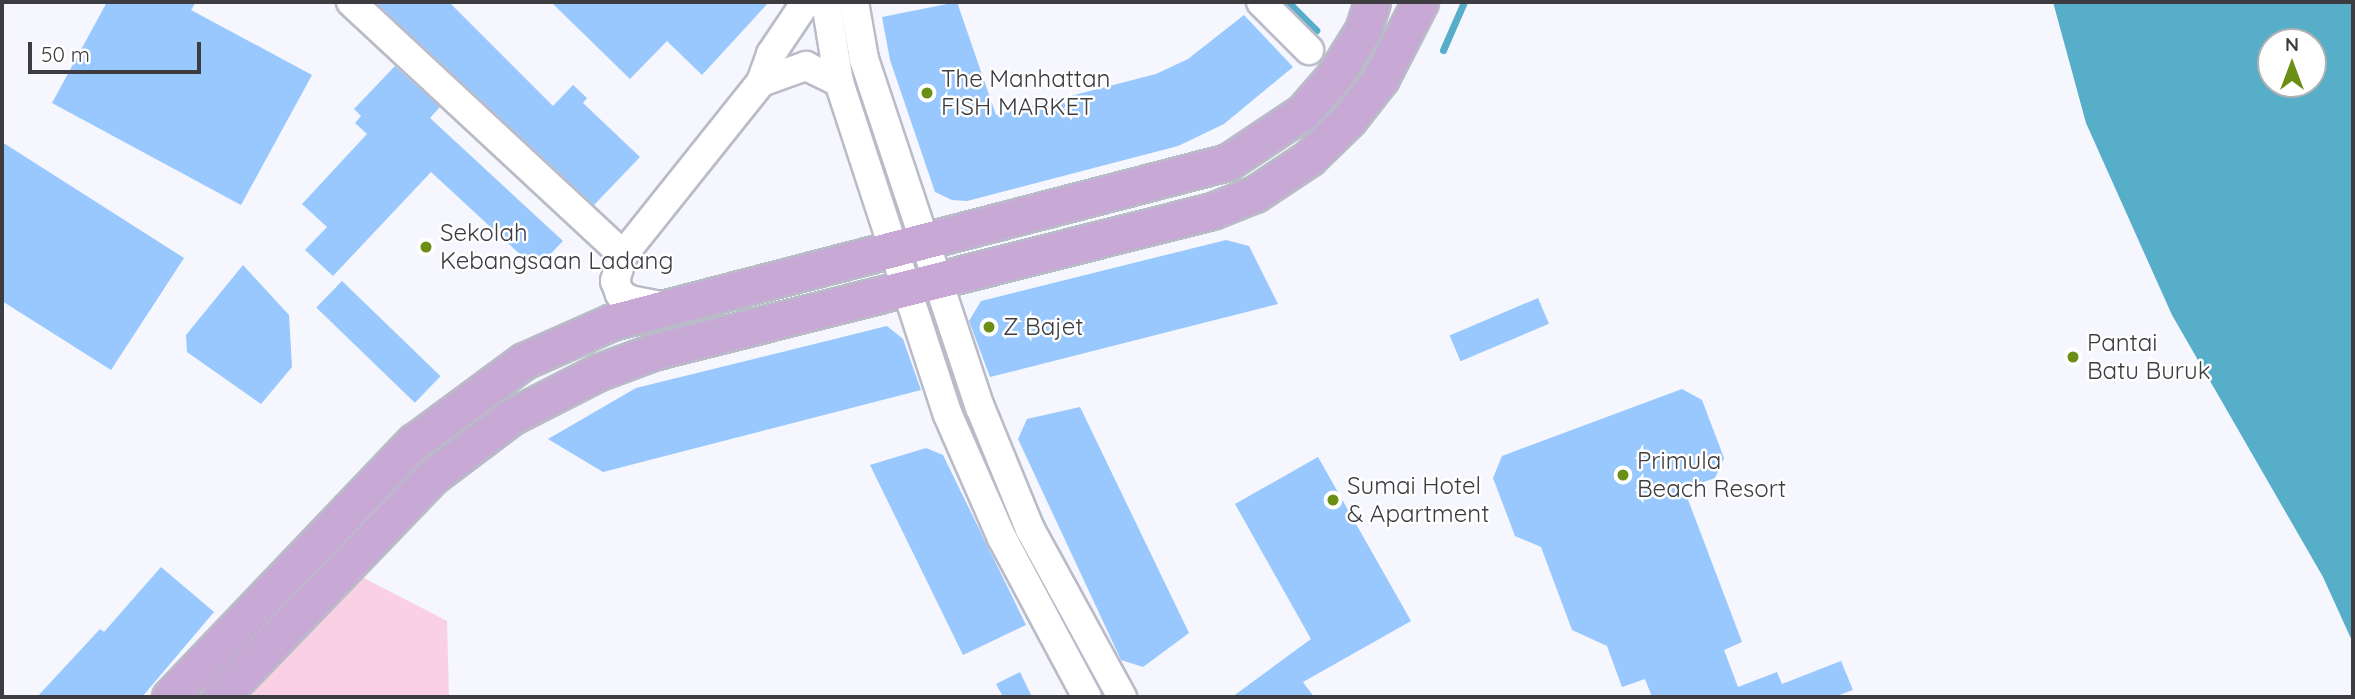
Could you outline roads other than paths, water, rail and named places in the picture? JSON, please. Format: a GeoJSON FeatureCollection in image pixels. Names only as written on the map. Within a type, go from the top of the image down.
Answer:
{"type":"FeatureCollection","features":[{"type":"Feature","properties":{"kind":"main road"},"geometry":{"type":"LineString","coordinates":[[170,697],[423,435],[524,361],[612,322],[1228,162],[1303,112],[1335,75],[1363,30],[1372,2]]}},
{"type":"Feature","properties":{"kind":"main road"},"geometry":{"type":"LineString","coordinates":[[220,697],[434,475],[511,417],[599,372],[653,352],[1212,211],[1255,194],[1309,158],[1349,120],[1381,78],[1420,2]]}},
{"type":"Feature","properties":{"kind":"street"},"geometry":{"type":"LineString","coordinates":[[351,2],[623,255]]}},
{"type":"Feature","properties":{"kind":"street"},"geometry":{"type":"LineString","coordinates":[[667,307],[620,294],[615,281],[623,255],[761,82],[771,54],[806,2]]}},
{"type":"Feature","properties":{"kind":"street"},"geometry":{"type":"LineString","coordinates":[[825,2],[839,82],[908,246],[921,285],[948,415],[1002,538],[1087,697]]}},
{"type":"Feature","properties":{"kind":"street"},"geometry":{"type":"LineString","coordinates":[[854,2],[864,59],[908,246]]}},
{"type":"Feature","properties":{"kind":"street"},"geometry":{"type":"LineString","coordinates":[[1261,2],[1310,50]]}},
{"type":"Feature","properties":{"kind":"street"},"geometry":{"type":"LineString","coordinates":[[761,82],[806,66],[839,82]]}},
{"type":"Feature","properties":{"kind":"street"},"geometry":{"type":"LineString","coordinates":[[921,285],[980,407],[1030,529],[1122,697]]}},
{"type":"Feature","properties":{"kind":"water"},"geometry":{"type":"Polygon","coordinates":[[[2053,2],[2353,2],[2353,643],[2323,577],[2172,315],[2086,123],[2053,2]]]}},
{"type":"Feature","properties":{"kind":"waterway"},"geometry":{"type":"LineString","coordinates":[[1288,2],[1316,30]]}},
{"type":"Feature","properties":{"kind":"waterway"},"geometry":{"type":"LineString","coordinates":[[1443,50],[1464,2]]}},
{"type":"Feature","properties":{"kind":"place","name":"The Manhattan FISH MARKET"},"geometry":{"type":"Point","coordinates":[927,93]}},
{"type":"Feature","properties":{"kind":"place","name":"Sekolah Kebangsaan Ladang"},"geometry":{"type":"Point","coordinates":[426,247]}},
{"type":"Feature","properties":{"kind":"place","name":"Z Bajet"},"geometry":{"type":"Point","coordinates":[989,327]}},
{"type":"Feature","properties":{"kind":"place","name":"Pantai Batu Buruk"},"geometry":{"type":"Point","coordinates":[2073,357]}},
{"type":"Feature","properties":{"kind":"place","name":"Primula Beach Resort"},"geometry":{"type":"Point","coordinates":[1623,475]}},
{"type":"Feature","properties":{"kind":"place","name":"Sumai Hotel & Apartment"},"geometry":{"type":"Point","coordinates":[1333,500]}}]}
